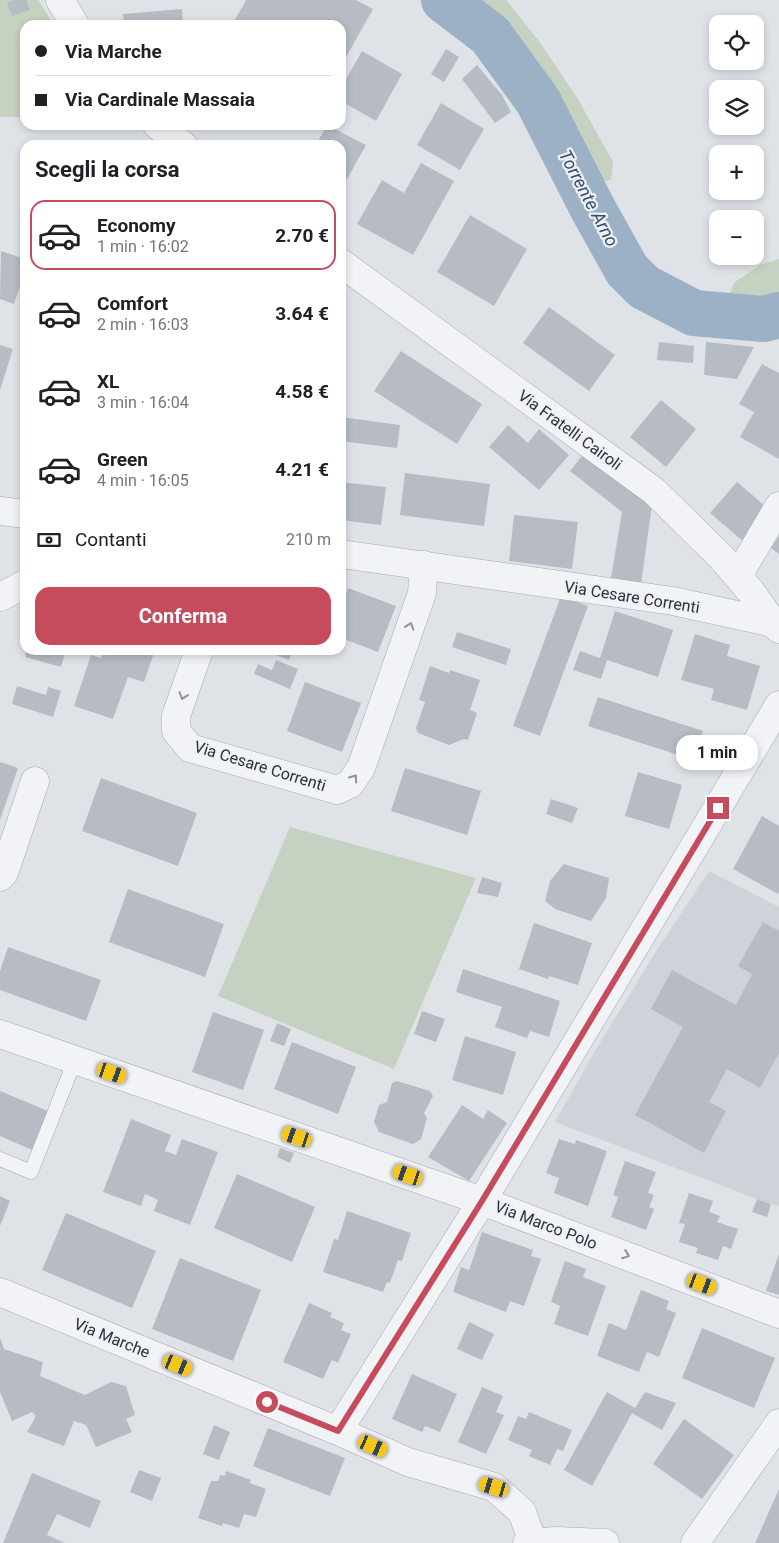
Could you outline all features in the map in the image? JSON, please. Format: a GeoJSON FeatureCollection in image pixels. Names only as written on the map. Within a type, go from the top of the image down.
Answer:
{"type":"FeatureCollection","features":[{"type":"Feature","properties":{"kind":"street"},"geometry":{"type":"LineString","coordinates":[[60,0],[72,20]]}},
{"type":"Feature","properties":{"kind":"street"},"geometry":{"type":"LineString","coordinates":[[164,130],[176,140]]}},
{"type":"Feature","properties":{"kind":"street","name":"Via Fratelli Cairoli"},"geometry":{"type":"LineString","coordinates":[[346,267],[654,491],[721,557],[776,626]]}},
{"type":"Feature","properties":{"kind":"street"},"geometry":{"type":"LineString","coordinates":[[738,576],[779,506]]}},
{"type":"Feature","properties":{"kind":"street"},"geometry":{"type":"LineString","coordinates":[[0,510],[20,513]]}},
{"type":"Feature","properties":{"kind":"street","name":"Via Cesare Correnti"},"geometry":{"type":"LineString","coordinates":[[346,555],[673,601],[776,626]]}},
{"type":"Feature","properties":{"kind":"street","name":"Via Cesare Correnti"},"geometry":{"type":"LineString","coordinates":[[197,655],[176,716],[176,730],[190,748],[337,790],[350,784],[361,768],[422,593],[424,565]]}},
{"type":"Feature","properties":{"kind":"street"},"geometry":{"type":"LineString","coordinates":[[0,597],[20,587]]}},
{"type":"Feature","properties":{"kind":"street"},"geometry":{"type":"LineString","coordinates":[[338,1431],[482,1201],[779,705]]}},
{"type":"Feature","properties":{"kind":"street"},"geometry":{"type":"LineString","coordinates":[[0,876],[4,873],[35,781]]}},
{"type":"Feature","properties":{"kind":"street","name":"Via Marco Polo"},"geometry":{"type":"LineString","coordinates":[[0,1034],[482,1201],[779,1314]]}},
{"type":"Feature","properties":{"kind":"street","name":"Via Marche"},"geometry":{"type":"LineString","coordinates":[[0,1292],[338,1431],[408,1462],[494,1487],[522,1512],[533,1543]]}},
{"type":"Feature","properties":{"kind":"street"},"geometry":{"type":"LineString","coordinates":[[695,1543],[779,1423]]}},
{"type":"Feature","properties":{"kind":"street"},"geometry":{"type":"LineString","coordinates":[[527,1543],[557,1541],[606,1543]]}},
{"type":"Feature","properties":{"kind":"lane"},"geometry":{"type":"LineString","coordinates":[[0,1159],[31,1172],[75,1060]]}},
{"type":"Feature","properties":{"kind":"shaded area"},"geometry":{"type":"Polygon","coordinates":[[[709,871],[779,907],[779,1206],[555,1122],[595,1051],[660,945],[709,871]]]}},
{"type":"Feature","properties":{"kind":"green space"},"geometry":{"type":"Polygon","coordinates":[[[0,0],[38,0],[51,20],[20,20],[20,117],[0,117],[0,0]]]}},
{"type":"Feature","properties":{"kind":"green space"},"geometry":{"type":"Polygon","coordinates":[[[472,0],[506,0],[539,41],[578,99],[613,162],[611,180],[597,183],[579,159],[563,109],[539,84],[511,42],[472,0]]]}},
{"type":"Feature","properties":{"kind":"green space"},"geometry":{"type":"Polygon","coordinates":[[[779,259],[779,338],[738,336],[726,301],[735,282],[764,264],[779,259]]]}},
{"type":"Feature","properties":{"kind":"green space"},"geometry":{"type":"Polygon","coordinates":[[[290,827],[476,878],[394,1069],[218,996],[290,827]]]}},
{"type":"Feature","properties":{"kind":"building"},"geometry":{"type":"Polygon","coordinates":[[[15,0],[26,0],[30,10],[12,16],[7,3],[15,0]]]}},
{"type":"Feature","properties":{"kind":"building"},"geometry":{"type":"Polygon","coordinates":[[[246,0],[356,0],[373,9],[346,57],[346,20],[235,20],[246,0]]]}},
{"type":"Feature","properties":{"kind":"building"},"geometry":{"type":"Polygon","coordinates":[[[182,9],[183,20],[124,20],[123,14],[182,9]]]}},
{"type":"Feature","properties":{"kind":"building"},"geometry":{"type":"Polygon","coordinates":[[[446,49],[459,57],[444,82],[431,74],[446,49]]]}},
{"type":"Feature","properties":{"kind":"building"},"geometry":{"type":"Polygon","coordinates":[[[362,51],[402,74],[376,121],[346,104],[346,79],[362,51]]]}},
{"type":"Feature","properties":{"kind":"building"},"geometry":{"type":"Polygon","coordinates":[[[477,65],[502,95],[511,112],[495,123],[462,79],[477,65]]]}},
{"type":"Feature","properties":{"kind":"building"},"geometry":{"type":"Polygon","coordinates":[[[441,103],[484,129],[460,170],[417,145],[441,103]]]}},
{"type":"Feature","properties":{"kind":"building"},"geometry":{"type":"Polygon","coordinates":[[[324,130],[337,130],[366,145],[346,181],[346,140],[319,140],[324,130]]]}},
{"type":"Feature","properties":{"kind":"building"},"geometry":{"type":"Polygon","coordinates":[[[421,163],[454,181],[413,255],[357,224],[382,180],[404,193],[421,163]]]}},
{"type":"Feature","properties":{"kind":"building"},"geometry":{"type":"Polygon","coordinates":[[[470,215],[527,249],[494,306],[437,272],[470,215]]]}},
{"type":"Feature","properties":{"kind":"building"},"geometry":{"type":"Polygon","coordinates":[[[1,251],[20,257],[20,286],[14,304],[0,299],[1,251]]]}},
{"type":"Feature","properties":{"kind":"building"},"geometry":{"type":"Polygon","coordinates":[[[549,307],[615,355],[589,391],[523,343],[549,307]]]}},
{"type":"Feature","properties":{"kind":"building"},"geometry":{"type":"Polygon","coordinates":[[[659,342],[694,346],[693,363],[657,360],[659,342]]]}},
{"type":"Feature","properties":{"kind":"building"},"geometry":{"type":"Polygon","coordinates":[[[706,342],[754,347],[737,379],[704,375],[706,342]]]}},
{"type":"Feature","properties":{"kind":"building"},"geometry":{"type":"Polygon","coordinates":[[[0,345],[13,349],[0,390],[0,345]]]}},
{"type":"Feature","properties":{"kind":"building"},"geometry":{"type":"Polygon","coordinates":[[[401,351],[482,404],[457,444],[374,391],[401,351]]]}},
{"type":"Feature","properties":{"kind":"building"},"geometry":{"type":"Polygon","coordinates":[[[762,364],[779,373],[779,459],[740,437],[754,412],[739,404],[762,364]]]}},
{"type":"Feature","properties":{"kind":"building"},"geometry":{"type":"Polygon","coordinates":[[[661,400],[696,429],[666,467],[630,437],[661,400]]]}},
{"type":"Feature","properties":{"kind":"building"},"geometry":{"type":"Polygon","coordinates":[[[346,418],[400,425],[397,448],[346,442],[346,418]]]}},
{"type":"Feature","properties":{"kind":"building"},"geometry":{"type":"Polygon","coordinates":[[[508,425],[528,443],[539,429],[569,455],[539,490],[489,447],[508,425]]]}},
{"type":"Feature","properties":{"kind":"building"},"geometry":{"type":"Polygon","coordinates":[[[585,452],[652,505],[641,584],[611,578],[622,512],[570,471],[585,452]]]}},
{"type":"Feature","properties":{"kind":"building"},"geometry":{"type":"Polygon","coordinates":[[[405,473],[490,484],[484,526],[400,515],[405,473]]]}},
{"type":"Feature","properties":{"kind":"building"},"geometry":{"type":"Polygon","coordinates":[[[737,482],[771,511],[744,542],[710,513],[737,482]]]}},
{"type":"Feature","properties":{"kind":"building"},"geometry":{"type":"Polygon","coordinates":[[[346,483],[386,487],[381,525],[346,521],[346,483]]]}},
{"type":"Feature","properties":{"kind":"building"},"geometry":{"type":"Polygon","coordinates":[[[514,515],[578,522],[572,569],[509,561],[514,515]]]}},
{"type":"Feature","properties":{"kind":"building"},"geometry":{"type":"Polygon","coordinates":[[[779,536],[779,554],[771,548],[779,536]]]}},
{"type":"Feature","properties":{"kind":"building"},"geometry":{"type":"Polygon","coordinates":[[[348,588],[396,606],[378,652],[346,640],[346,593],[348,588]]]}},
{"type":"Feature","properties":{"kind":"building"},"geometry":{"type":"Polygon","coordinates":[[[561,596],[588,606],[540,736],[513,726],[561,596]]]}},
{"type":"Feature","properties":{"kind":"building"},"geometry":{"type":"Polygon","coordinates":[[[615,611],[673,630],[658,677],[607,660],[601,679],[573,670],[580,651],[600,658],[615,611]]]}},
{"type":"Feature","properties":{"kind":"building"},"geometry":{"type":"Polygon","coordinates":[[[457,632],[511,649],[506,665],[452,647],[457,632]]]}},
{"type":"Feature","properties":{"kind":"building"},"geometry":{"type":"Polygon","coordinates":[[[695,634],[730,645],[727,656],[760,666],[747,710],[711,700],[714,689],[681,680],[695,634]]]}},
{"type":"Feature","properties":{"kind":"building"},"geometry":{"type":"Polygon","coordinates":[[[26,655],[64,655],[61,667],[25,657],[26,655]]]}},
{"type":"Feature","properties":{"kind":"building"},"geometry":{"type":"Polygon","coordinates":[[[91,655],[101,658],[102,655],[153,655],[144,682],[128,677],[113,719],[74,706],[91,655]]]}},
{"type":"Feature","properties":{"kind":"building"},"geometry":{"type":"Polygon","coordinates":[[[276,655],[291,655],[289,660],[276,655]]]}},
{"type":"Feature","properties":{"kind":"building"},"geometry":{"type":"Polygon","coordinates":[[[276,660],[298,669],[290,689],[254,674],[258,664],[272,670],[276,660]]]}},
{"type":"Feature","properties":{"kind":"building"},"geometry":{"type":"Polygon","coordinates":[[[430,666],[449,673],[450,670],[480,680],[470,710],[477,713],[468,740],[464,739],[449,745],[418,733],[416,728],[425,702],[419,700],[430,666]]]}},
{"type":"Feature","properties":{"kind":"building"},"geometry":{"type":"Polygon","coordinates":[[[305,682],[361,703],[342,752],[287,731],[305,682]]]}},
{"type":"Feature","properties":{"kind":"building"},"geometry":{"type":"Polygon","coordinates":[[[17,686],[46,695],[48,687],[61,691],[53,717],[12,704],[17,686]]]}},
{"type":"Feature","properties":{"kind":"building"},"geometry":{"type":"Polygon","coordinates":[[[598,697],[703,731],[694,760],[588,726],[598,697]]]}},
{"type":"Feature","properties":{"kind":"building"},"geometry":{"type":"Polygon","coordinates":[[[0,762],[18,768],[0,820],[0,762]]]}},
{"type":"Feature","properties":{"kind":"building"},"geometry":{"type":"Polygon","coordinates":[[[405,768],[481,791],[467,835],[391,811],[405,768]]]}},
{"type":"Feature","properties":{"kind":"building"},"geometry":{"type":"Polygon","coordinates":[[[638,772],[682,785],[669,829],[625,816],[638,772]]]}},
{"type":"Feature","properties":{"kind":"building"},"geometry":{"type":"Polygon","coordinates":[[[101,778],[197,813],[178,866],[82,831],[101,778]]]}},
{"type":"Feature","properties":{"kind":"building"},"geometry":{"type":"Polygon","coordinates":[[[551,799],[578,808],[572,823],[546,814],[551,799]]]}},
{"type":"Feature","properties":{"kind":"building"},"geometry":{"type":"Polygon","coordinates":[[[762,816],[779,826],[778,894],[733,869],[762,816]]]}},
{"type":"Feature","properties":{"kind":"building"},"geometry":{"type":"Polygon","coordinates":[[[564,864],[609,878],[606,898],[591,921],[555,909],[545,901],[550,881],[564,864]]]}},
{"type":"Feature","properties":{"kind":"building"},"geometry":{"type":"Polygon","coordinates":[[[482,877],[502,883],[498,897],[477,893],[482,877]]]}},
{"type":"Feature","properties":{"kind":"building"},"geometry":{"type":"Polygon","coordinates":[[[128,889],[224,924],[205,977],[109,942],[128,889]]]}},
{"type":"Feature","properties":{"kind":"building"},"geometry":{"type":"Polygon","coordinates":[[[763,922],[779,931],[779,1053],[760,1088],[727,1069],[709,1102],[726,1111],[704,1153],[635,1115],[683,1027],[651,1009],[672,970],[736,1005],[752,974],[738,966],[763,922]]]}},
{"type":"Feature","properties":{"kind":"building"},"geometry":{"type":"Polygon","coordinates":[[[534,923],[592,943],[578,985],[549,976],[548,979],[519,969],[534,923]]]}},
{"type":"Feature","properties":{"kind":"building"},"geometry":{"type":"Polygon","coordinates":[[[8,947],[101,980],[86,1021],[0,990],[0,971],[8,947]]]}},
{"type":"Feature","properties":{"kind":"building"},"geometry":{"type":"Polygon","coordinates":[[[463,969],[560,1001],[549,1037],[530,1031],[527,1038],[495,1027],[502,1007],[456,992],[463,969]]]}},
{"type":"Feature","properties":{"kind":"building"},"geometry":{"type":"Polygon","coordinates":[[[422,1011],[445,1019],[436,1042],[414,1034],[422,1011]]]}},
{"type":"Feature","properties":{"kind":"building"},"geometry":{"type":"Polygon","coordinates":[[[213,1012],[264,1030],[243,1090],[192,1072],[213,1012]]]}},
{"type":"Feature","properties":{"kind":"building"},"geometry":{"type":"Polygon","coordinates":[[[277,1023],[291,1029],[284,1046],[270,1041],[277,1023]]]}},
{"type":"Feature","properties":{"kind":"building"},"geometry":{"type":"Polygon","coordinates":[[[465,1036],[516,1052],[503,1095],[452,1080],[465,1036]]]}},
{"type":"Feature","properties":{"kind":"building"},"geometry":{"type":"Polygon","coordinates":[[[292,1042],[356,1067],[338,1114],[274,1089],[292,1042]]]}},
{"type":"Feature","properties":{"kind":"building"},"geometry":{"type":"Polygon","coordinates":[[[397,1081],[430,1091],[433,1096],[424,1113],[427,1118],[421,1139],[413,1144],[379,1132],[374,1122],[379,1105],[387,1102],[392,1083],[397,1081]]]}},
{"type":"Feature","properties":{"kind":"building"},"geometry":{"type":"Polygon","coordinates":[[[0,1091],[48,1111],[32,1150],[0,1136],[0,1091]]]}},
{"type":"Feature","properties":{"kind":"building"},"geometry":{"type":"Polygon","coordinates":[[[462,1105],[483,1119],[488,1110],[507,1123],[469,1181],[428,1157],[462,1105]]]}},
{"type":"Feature","properties":{"kind":"building"},"geometry":{"type":"Polygon","coordinates":[[[131,1119],[171,1135],[165,1151],[176,1155],[182,1139],[218,1152],[190,1225],[154,1211],[158,1200],[145,1194],[141,1206],[103,1192],[131,1119]]]}},
{"type":"Feature","properties":{"kind":"building"},"geometry":{"type":"Polygon","coordinates":[[[559,1139],[575,1144],[576,1140],[607,1151],[588,1206],[554,1193],[559,1178],[546,1173],[559,1139]]]}},
{"type":"Feature","properties":{"kind":"building"},"geometry":{"type":"Polygon","coordinates":[[[280,1148],[294,1153],[290,1163],[277,1157],[280,1148]]]}},
{"type":"Feature","properties":{"kind":"building"},"geometry":{"type":"Polygon","coordinates":[[[625,1161],[656,1172],[648,1193],[654,1195],[649,1207],[654,1209],[646,1230],[611,1217],[618,1197],[613,1195],[625,1161]]]}},
{"type":"Feature","properties":{"kind":"building"},"geometry":{"type":"Polygon","coordinates":[[[237,1174],[315,1207],[292,1262],[214,1228],[237,1174]]]}},
{"type":"Feature","properties":{"kind":"building"},"geometry":{"type":"Polygon","coordinates":[[[689,1193],[713,1201],[709,1212],[720,1216],[717,1222],[738,1229],[731,1249],[723,1246],[718,1260],[696,1253],[698,1248],[679,1242],[685,1224],[679,1223],[689,1193]]]}},
{"type":"Feature","properties":{"kind":"building"},"geometry":{"type":"Polygon","coordinates":[[[0,1196],[10,1201],[0,1226],[0,1196]]]}},
{"type":"Feature","properties":{"kind":"building"},"geometry":{"type":"Polygon","coordinates":[[[757,1199],[771,1204],[767,1217],[752,1212],[757,1199]]]}},
{"type":"Feature","properties":{"kind":"building"},"geometry":{"type":"Polygon","coordinates":[[[347,1211],[411,1233],[402,1261],[398,1260],[390,1283],[387,1282],[383,1292],[323,1272],[334,1239],[338,1240],[347,1211]]]}},
{"type":"Feature","properties":{"kind":"building"},"geometry":{"type":"Polygon","coordinates":[[[66,1213],[156,1251],[132,1308],[42,1270],[66,1213]]]}},
{"type":"Feature","properties":{"kind":"building"},"geometry":{"type":"Polygon","coordinates":[[[482,1232],[533,1250],[531,1256],[541,1259],[524,1306],[510,1301],[506,1312],[453,1292],[461,1267],[469,1270],[482,1232]]]}},
{"type":"Feature","properties":{"kind":"building"},"geometry":{"type":"Polygon","coordinates":[[[779,1254],[779,1295],[766,1291],[779,1254]]]}},
{"type":"Feature","properties":{"kind":"building"},"geometry":{"type":"Polygon","coordinates":[[[180,1258],[261,1290],[233,1361],[152,1329],[180,1258]]]}},
{"type":"Feature","properties":{"kind":"building"},"geometry":{"type":"Polygon","coordinates":[[[565,1261],[586,1269],[583,1277],[606,1286],[588,1336],[554,1324],[560,1306],[551,1302],[565,1261]]]}},
{"type":"Feature","properties":{"kind":"building"},"geometry":{"type":"Polygon","coordinates":[[[641,1290],[669,1301],[666,1309],[676,1313],[659,1357],[647,1352],[639,1372],[597,1356],[609,1323],[626,1330],[641,1290]]]}},
{"type":"Feature","properties":{"kind":"building"},"geometry":{"type":"Polygon","coordinates":[[[309,1303],[332,1313],[330,1317],[344,1323],[341,1330],[351,1334],[338,1363],[332,1360],[323,1379],[283,1362],[309,1303]]]}},
{"type":"Feature","properties":{"kind":"building"},"geometry":{"type":"Polygon","coordinates":[[[469,1322],[494,1334],[482,1360],[457,1349],[469,1322]]]}},
{"type":"Feature","properties":{"kind":"building"},"geometry":{"type":"Polygon","coordinates":[[[702,1328],[775,1358],[754,1408],[682,1378],[702,1328]]]}},
{"type":"Feature","properties":{"kind":"building"},"geometry":{"type":"Polygon","coordinates":[[[0,1338],[4,1349],[43,1362],[40,1376],[85,1395],[111,1382],[126,1386],[135,1415],[126,1419],[132,1432],[96,1447],[86,1425],[74,1421],[64,1446],[27,1432],[36,1416],[32,1412],[12,1421],[0,1392],[0,1338]]]}},
{"type":"Feature","properties":{"kind":"building"},"geometry":{"type":"Polygon","coordinates":[[[412,1374],[457,1394],[440,1432],[425,1426],[422,1432],[392,1419],[412,1374]]]}},
{"type":"Feature","properties":{"kind":"building"},"geometry":{"type":"Polygon","coordinates":[[[482,1387],[503,1396],[496,1412],[504,1415],[486,1454],[458,1442],[482,1387]]]}},
{"type":"Feature","properties":{"kind":"building"},"geometry":{"type":"Polygon","coordinates":[[[607,1392],[635,1408],[645,1392],[676,1403],[662,1430],[632,1413],[592,1486],[564,1470],[607,1392]]]}},
{"type":"Feature","properties":{"kind":"building"},"geometry":{"type":"Polygon","coordinates":[[[529,1412],[572,1430],[563,1451],[557,1449],[550,1465],[529,1456],[532,1450],[508,1440],[518,1416],[526,1419],[529,1412]]]}},
{"type":"Feature","properties":{"kind":"building"},"geometry":{"type":"Polygon","coordinates":[[[684,1419],[734,1455],[702,1499],[653,1464],[684,1419]]]}},
{"type":"Feature","properties":{"kind":"building"},"geometry":{"type":"Polygon","coordinates":[[[214,1425],[230,1432],[219,1460],[203,1454],[214,1425]]]}},
{"type":"Feature","properties":{"kind":"building"},"geometry":{"type":"Polygon","coordinates":[[[268,1428],[345,1458],[330,1496],[253,1466],[268,1428]]]}},
{"type":"Feature","properties":{"kind":"building"},"geometry":{"type":"Polygon","coordinates":[[[139,1470],[161,1478],[152,1501],[130,1492],[139,1470]]]}},
{"type":"Feature","properties":{"kind":"building"},"geometry":{"type":"Polygon","coordinates":[[[226,1471],[251,1480],[250,1483],[266,1489],[256,1517],[244,1514],[239,1528],[223,1523],[222,1526],[198,1518],[211,1481],[218,1481],[220,1475],[225,1476],[226,1471]]]}},
{"type":"Feature","properties":{"kind":"building"},"geometry":{"type":"Polygon","coordinates":[[[32,1473],[101,1501],[90,1528],[57,1514],[47,1535],[65,1543],[3,1543],[32,1473]]]}},
{"type":"Feature","properties":{"kind":"building"},"geometry":{"type":"Polygon","coordinates":[[[779,1489],[779,1543],[755,1543],[779,1489]]]}},
{"type":"Feature","properties":{"kind":"waterway","name":"Torrente Arno"},"geometry":{"type":"LineString","coordinates":[[444,0],[490,35],[538,101],[593,209],[627,270],[644,287],[694,313],[764,319],[779,315]]}},
{"type":"Feature","properties":{"kind":"route"},"geometry":{"type":"LineString","coordinates":[[267,1402],[338,1431],[482,1201],[718,808]]}}]}
